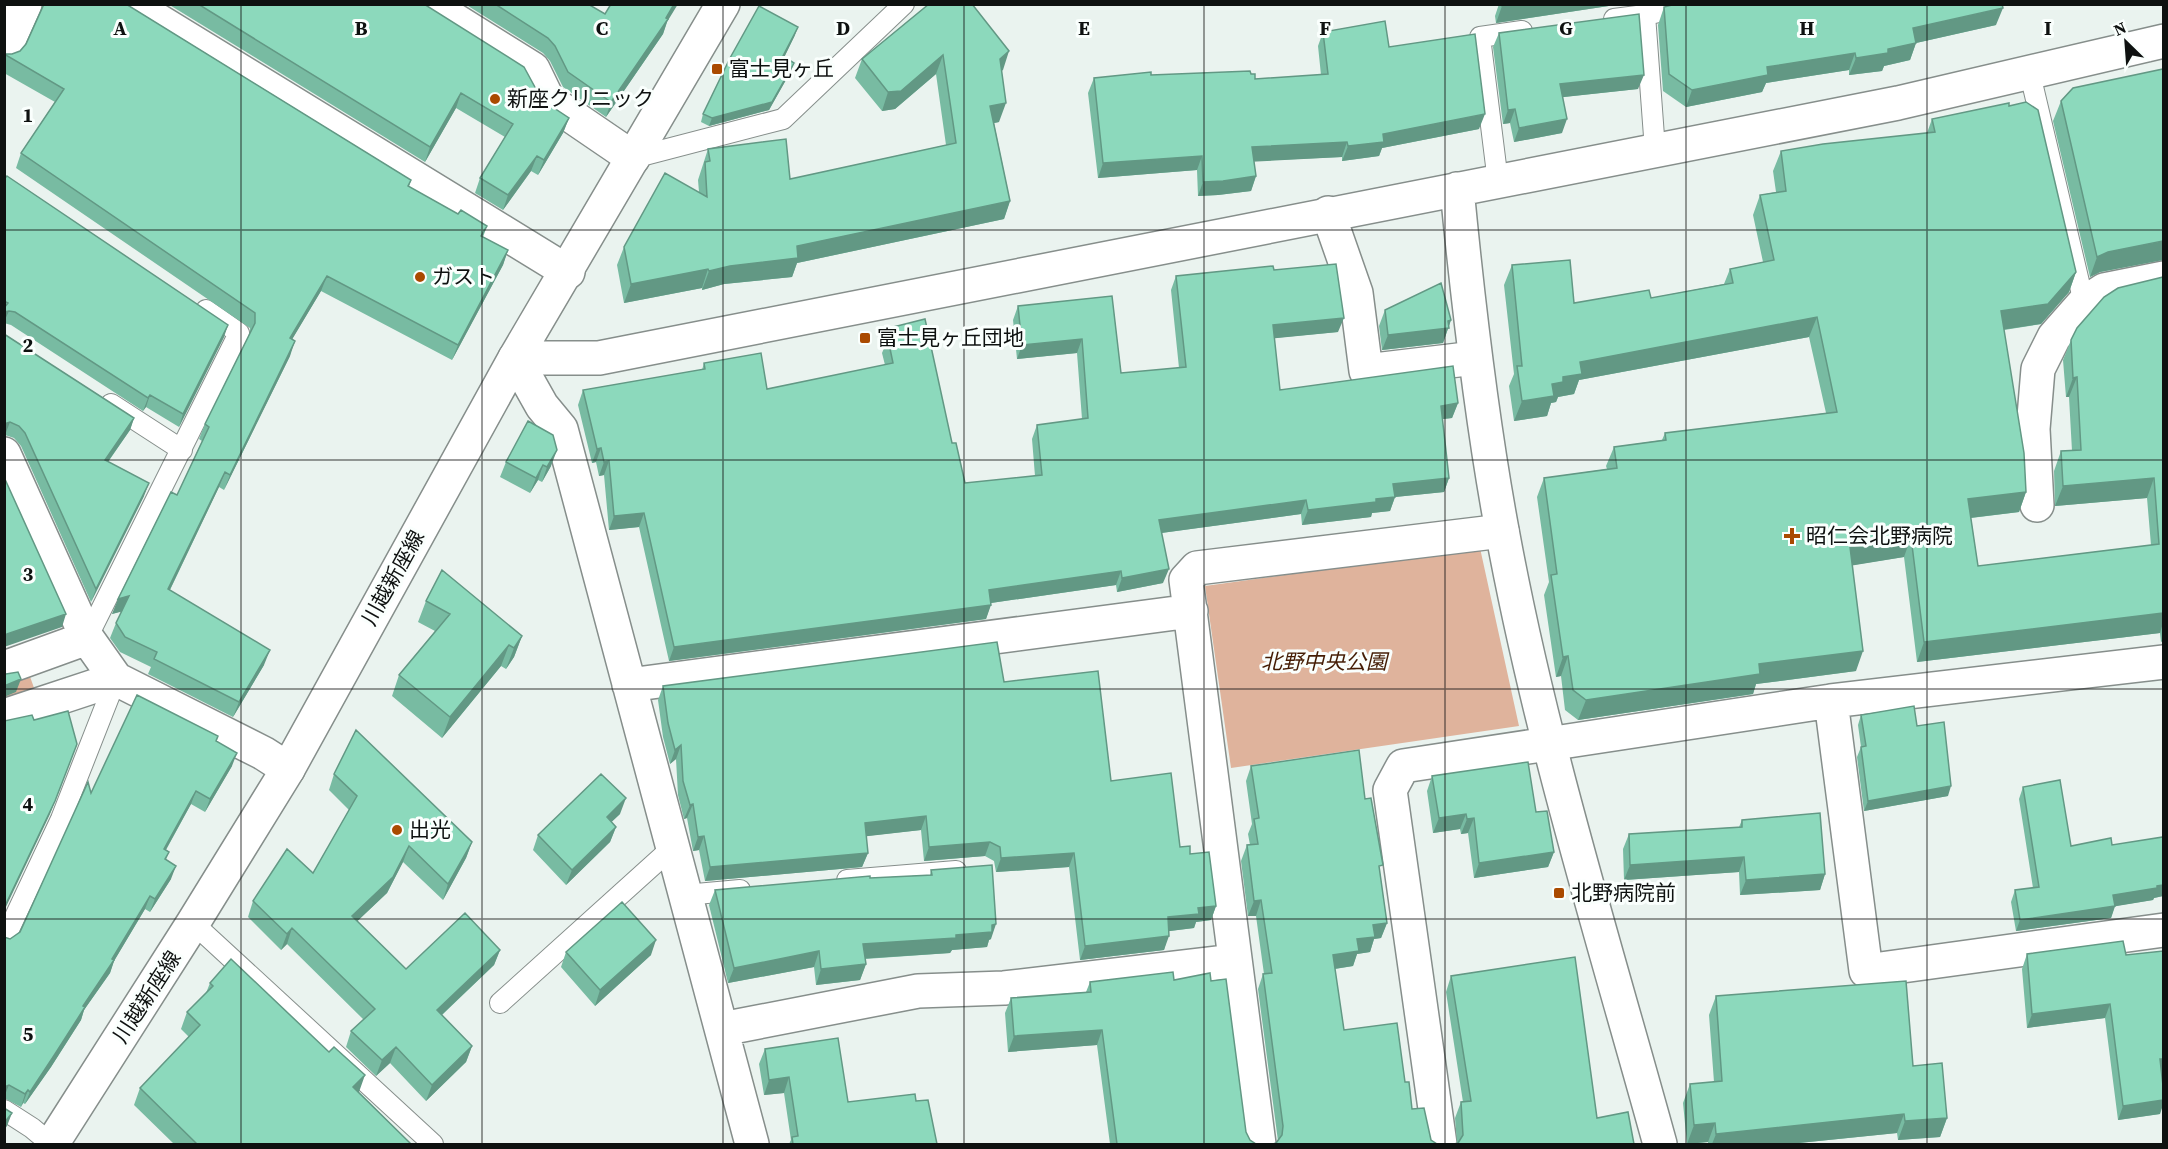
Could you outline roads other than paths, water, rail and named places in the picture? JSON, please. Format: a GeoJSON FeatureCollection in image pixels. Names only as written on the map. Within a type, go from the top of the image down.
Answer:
{"type":"FeatureCollection","features":[{"type":"Feature","properties":{"kind":"street"},"geometry":{"type":"LineString","coordinates":[[4,51],[26,4]]}},
{"type":"Feature","properties":{"kind":"street"},"geometry":{"type":"LineString","coordinates":[[131,4],[568,272]]}},
{"type":"Feature","properties":{"kind":"street"},"geometry":{"type":"LineString","coordinates":[[429,4],[533,69],[548,100],[633,158]]}},
{"type":"Feature","properties":{"kind":"street","name":"川越新座線"},"geometry":{"type":"LineString","coordinates":[[52,1144],[288,769],[515,358],[568,272],[723,4]]}},
{"type":"Feature","properties":{"kind":"street"},"geometry":{"type":"LineString","coordinates":[[752,1144],[561,429],[542,406],[515,358],[599,358],[1328,213],[1898,103],[2030,74],[2163,41]]}},
{"type":"Feature","properties":{"kind":"street"},"geometry":{"type":"LineString","coordinates":[[1457,189],[1475,358],[1502,531],[1550,742],[1660,1144]]}},
{"type":"Feature","properties":{"kind":"street"},"geometry":{"type":"LineString","coordinates":[[1328,213],[1356,293],[1366,371],[1475,358]]}},
{"type":"Feature","properties":{"kind":"street"},"geometry":{"type":"LineString","coordinates":[[2037,505],[2033,429],[2038,369],[2054,337],[2084,303],[2104,290],[2163,278]]}},
{"type":"Feature","properties":{"kind":"street"},"geometry":{"type":"LineString","coordinates":[[4,454],[87,638],[116,679],[263,753],[288,769]]}},
{"type":"Feature","properties":{"kind":"street"},"geometry":{"type":"LineString","coordinates":[[1259,1144],[1186,580],[1197,568],[1502,531]]}},
{"type":"Feature","properties":{"kind":"street"},"geometry":{"type":"LineString","coordinates":[[629,685],[1191,611]]}},
{"type":"Feature","properties":{"kind":"street"},"geometry":{"type":"LineString","coordinates":[[4,668],[87,638]]}},
{"type":"Feature","properties":{"kind":"street"},"geometry":{"type":"LineString","coordinates":[[1440,1144],[1390,790],[1402,766],[1831,701],[2163,662]]}},
{"type":"Feature","properties":{"kind":"street"},"geometry":{"type":"LineString","coordinates":[[4,716],[116,679]]}},
{"type":"Feature","properties":{"kind":"street"},"geometry":{"type":"LineString","coordinates":[[1831,701],[1866,971],[2163,930]]}},
{"type":"Feature","properties":{"kind":"street"},"geometry":{"type":"LineString","coordinates":[[722,1029],[918,991],[1004,988],[1235,961]]}},
{"type":"Feature","properties":{"kind":"lane"},"geometry":{"type":"LineString","coordinates":[[633,158],[783,118],[904,4]]}},
{"type":"Feature","properties":{"kind":"lane"},"geometry":{"type":"LineString","coordinates":[[1598,21],[1644,15],[1696,4]]}},
{"type":"Feature","properties":{"kind":"lane"},"geometry":{"type":"LineString","coordinates":[[1644,15],[1655,150]]}},
{"type":"Feature","properties":{"kind":"lane"},"geometry":{"type":"LineString","coordinates":[[1498,182],[1480,37],[1539,29]]}},
{"type":"Feature","properties":{"kind":"lane"},"geometry":{"type":"LineString","coordinates":[[2030,74],[2084,303]]}},
{"type":"Feature","properties":{"kind":"lane"},"geometry":{"type":"LineString","coordinates":[[87,638],[239,333],[190,300]]}},
{"type":"Feature","properties":{"kind":"lane"},"geometry":{"type":"LineString","coordinates":[[93,392],[182,450]]}},
{"type":"Feature","properties":{"kind":"lane"},"geometry":{"type":"LineString","coordinates":[[4,940],[61,819],[116,679]]}},
{"type":"Feature","properties":{"kind":"lane"},"geometry":{"type":"LineString","coordinates":[[500,1003],[663,856],[673,850]]}},
{"type":"Feature","properties":{"kind":"lane"},"geometry":{"type":"LineString","coordinates":[[824,882],[974,869]]}},
{"type":"Feature","properties":{"kind":"lane"},"geometry":{"type":"LineString","coordinates":[[685,895],[754,889]]}},
{"type":"Feature","properties":{"kind":"lane"},"geometry":{"type":"LineString","coordinates":[[193,923],[428,1143]]}},
{"type":"Feature","properties":{"kind":"lane"},"geometry":{"type":"LineString","coordinates":[[4,1110],[52,1144]]}},
{"type":"Feature","properties":{"kind":"place","name":"富士見ヶ丘"},"geometry":{"type":"Point","coordinates":[717,69]}},
{"type":"Feature","properties":{"kind":"place","name":"新座クリニック"},"geometry":{"type":"Point","coordinates":[495,99]}},
{"type":"Feature","properties":{"kind":"place","name":"ガスト"},"geometry":{"type":"Point","coordinates":[420,277]}},
{"type":"Feature","properties":{"kind":"place","name":"富士見ヶ丘団地"},"geometry":{"type":"Point","coordinates":[865,338]}},
{"type":"Feature","properties":{"kind":"place","name":"昭仁会北野病院"},"geometry":{"type":"Point","coordinates":[1792,536]}},
{"type":"Feature","properties":{"kind":"place","name":"出光"},"geometry":{"type":"Point","coordinates":[397,830]}},
{"type":"Feature","properties":{"kind":"place","name":"北野病院前"},"geometry":{"type":"Point","coordinates":[1559,893]}},
{"type":"Feature","properties":{"kind":"park label","name":"北野中央公園"},"geometry":{"type":"Point","coordinates":[1324,662]}}]}
